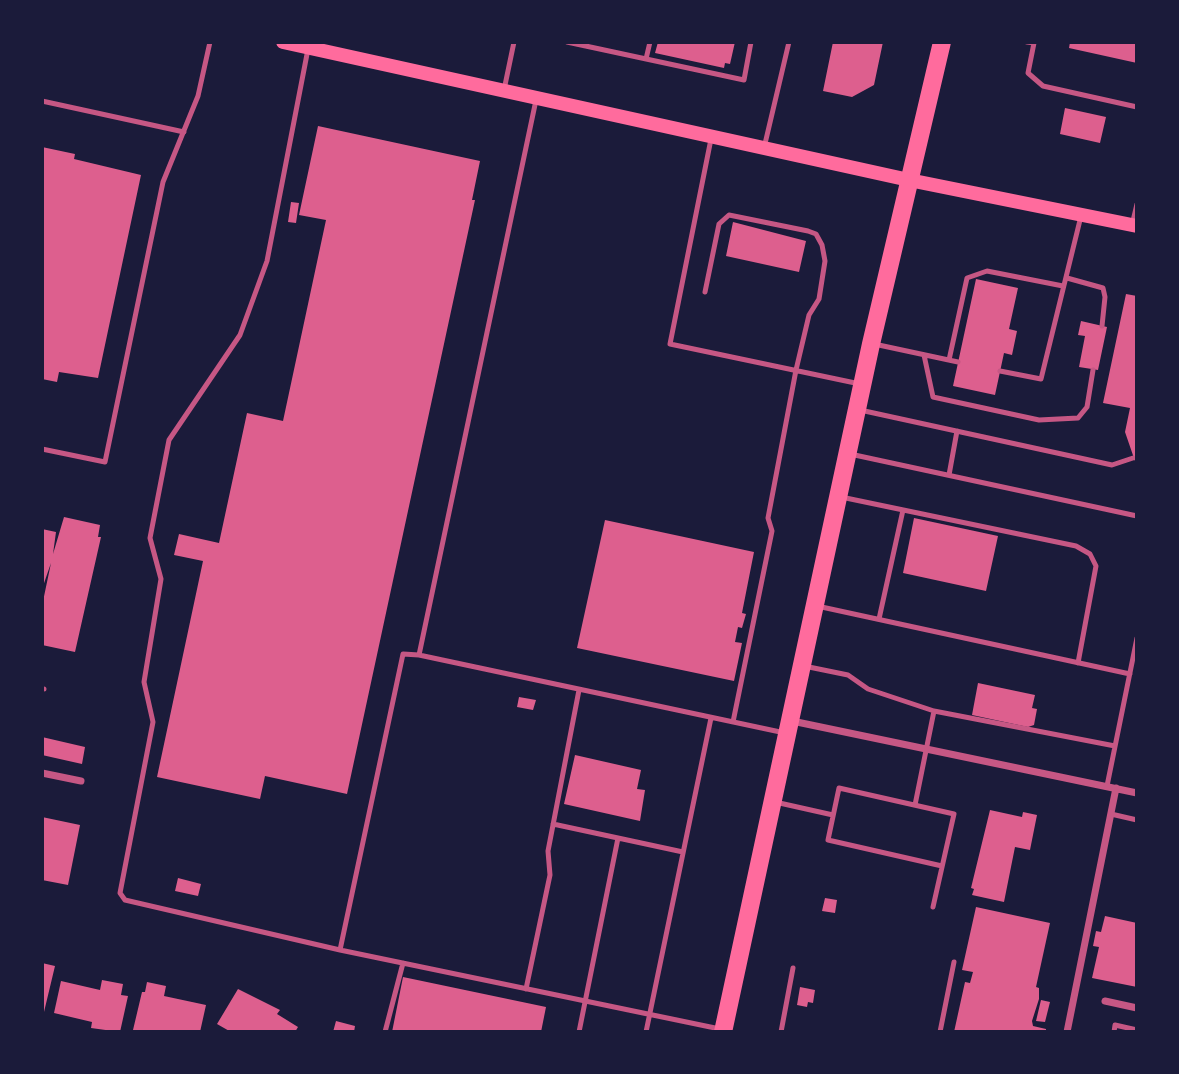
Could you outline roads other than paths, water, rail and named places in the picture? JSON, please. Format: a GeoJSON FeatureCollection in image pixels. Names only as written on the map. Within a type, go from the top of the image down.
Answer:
{"type":"FeatureCollection","features":[{"type":"Feature","properties":{"kind":"main road"},"geometry":{"type":"LineString","coordinates":[[283,42],[909,180],[1135,225]]}},
{"type":"Feature","properties":{"kind":"main road"},"geometry":{"type":"LineString","coordinates":[[723,1031],[862,384],[942,42]]}},
{"type":"Feature","properties":{"kind":"street"},"geometry":{"type":"LineString","coordinates":[[787,727],[926,748],[1137,793]]}},
{"type":"Feature","properties":{"kind":"street"},"geometry":{"type":"LineString","coordinates":[[42,773],[81,781]]}},
{"type":"Feature","properties":{"kind":"street"},"geometry":{"type":"LineString","coordinates":[[1067,1032],[1116,788]]}},
{"type":"Feature","properties":{"kind":"street"},"geometry":{"type":"LineString","coordinates":[[1105,1001],[1137,1008]]}},
{"type":"Feature","properties":{"kind":"lane"},"geometry":{"type":"LineString","coordinates":[[42,449],[105,462],[163,182],[198,96],[210,42]]}},
{"type":"Feature","properties":{"kind":"lane"},"geometry":{"type":"LineString","coordinates":[[504,90],[514,42]]}},
{"type":"Feature","properties":{"kind":"lane"},"geometry":{"type":"LineString","coordinates":[[567,42],[744,80],[751,42]]}},
{"type":"Feature","properties":{"kind":"lane"},"geometry":{"type":"LineString","coordinates":[[646,59],[650,42]]}},
{"type":"Feature","properties":{"kind":"lane"},"geometry":{"type":"LineString","coordinates":[[764,148],[789,42]]}},
{"type":"Feature","properties":{"kind":"lane"},"geometry":{"type":"LineString","coordinates":[[1027,42],[1034,43],[1028,73],[1043,86],[1137,107]]}},
{"type":"Feature","properties":{"kind":"lane"},"geometry":{"type":"LineString","coordinates":[[308,47],[267,261],[240,335],[169,440],[150,538],[162,579],[144,681],[153,722],[120,893],[125,900],[340,950],[723,1031]]}},
{"type":"Feature","properties":{"kind":"lane"},"geometry":{"type":"LineString","coordinates":[[419,655],[536,97]]}},
{"type":"Feature","properties":{"kind":"lane"},"geometry":{"type":"LineString","coordinates":[[42,101],[184,132]]}},
{"type":"Feature","properties":{"kind":"lane"},"geometry":{"type":"LineString","coordinates":[[712,136],[670,344],[862,384]]}},
{"type":"Feature","properties":{"kind":"lane"},"geometry":{"type":"LineString","coordinates":[[1135,225],[1137,204]]}},
{"type":"Feature","properties":{"kind":"lane"},"geometry":{"type":"LineString","coordinates":[[705,292],[719,225],[734,214],[816,234],[822,245],[825,261],[819,299],[810,315],[796,370],[768,519],[772,531],[733,722]]}},
{"type":"Feature","properties":{"kind":"lane"},"geometry":{"type":"LineString","coordinates":[[1000,370],[1041,379],[1082,214]]}},
{"type":"Feature","properties":{"kind":"lane"},"geometry":{"type":"LineString","coordinates":[[949,360],[967,278],[987,271],[1063,286]]}},
{"type":"Feature","properties":{"kind":"lane"},"geometry":{"type":"LineString","coordinates":[[1068,278],[1103,288],[1105,297],[1102,326]]}},
{"type":"Feature","properties":{"kind":"lane"},"geometry":{"type":"LineString","coordinates":[[871,344],[958,362]]}},
{"type":"Feature","properties":{"kind":"lane"},"geometry":{"type":"LineString","coordinates":[[924,355],[933,397],[1039,420],[1078,418],[1087,407],[1093,370]]}},
{"type":"Feature","properties":{"kind":"lane"},"geometry":{"type":"LineString","coordinates":[[857,409],[1112,465],[1133,458]]}},
{"type":"Feature","properties":{"kind":"lane"},"geometry":{"type":"LineString","coordinates":[[949,475],[957,431]]}},
{"type":"Feature","properties":{"kind":"lane"},"geometry":{"type":"LineString","coordinates":[[847,453],[1137,516]]}},
{"type":"Feature","properties":{"kind":"lane"},"geometry":{"type":"LineString","coordinates":[[838,496],[1076,546],[1090,554],[1096,566],[1078,663]]}},
{"type":"Feature","properties":{"kind":"lane"},"geometry":{"type":"LineString","coordinates":[[879,619],[903,510]]}},
{"type":"Feature","properties":{"kind":"lane"},"geometry":{"type":"LineString","coordinates":[[814,605],[1130,674]]}},
{"type":"Feature","properties":{"kind":"lane"},"geometry":{"type":"LineString","coordinates":[[1107,786],[1137,638]]}},
{"type":"Feature","properties":{"kind":"lane"},"geometry":{"type":"LineString","coordinates":[[340,950],[403,654],[419,655],[711,718],[787,727]]}},
{"type":"Feature","properties":{"kind":"lane"},"geometry":{"type":"LineString","coordinates":[[801,665],[848,675],[868,689],[934,711],[1115,746]]}},
{"type":"Feature","properties":{"kind":"lane"},"geometry":{"type":"LineString","coordinates":[[526,989],[550,875],[548,851],[579,690]]}},
{"type":"Feature","properties":{"kind":"lane"},"geometry":{"type":"LineString","coordinates":[[915,805],[934,711]]}},
{"type":"Feature","properties":{"kind":"lane"},"geometry":{"type":"LineString","coordinates":[[646,1032],[711,718]]}},
{"type":"Feature","properties":{"kind":"lane"},"geometry":{"type":"LineString","coordinates":[[933,907],[954,814],[839,788],[828,840],[942,866]]}},
{"type":"Feature","properties":{"kind":"lane"},"geometry":{"type":"LineString","coordinates":[[772,801],[833,815]]}},
{"type":"Feature","properties":{"kind":"lane"},"geometry":{"type":"LineString","coordinates":[[1111,814],[1137,820]]}},
{"type":"Feature","properties":{"kind":"lane"},"geometry":{"type":"LineString","coordinates":[[553,824],[683,852]]}},
{"type":"Feature","properties":{"kind":"lane"},"geometry":{"type":"LineString","coordinates":[[579,1032],[618,838]]}},
{"type":"Feature","properties":{"kind":"lane"},"geometry":{"type":"LineString","coordinates":[[940,1032],[954,962]]}},
{"type":"Feature","properties":{"kind":"lane"},"geometry":{"type":"LineString","coordinates":[[384,1032],[403,963]]}},
{"type":"Feature","properties":{"kind":"lane"},"geometry":{"type":"LineString","coordinates":[[781,1032],[793,968]]}},
{"type":"Feature","properties":{"kind":"lane"},"geometry":{"type":"LineString","coordinates":[[1114,1032],[1115,1025],[1137,1030]]}}]}
